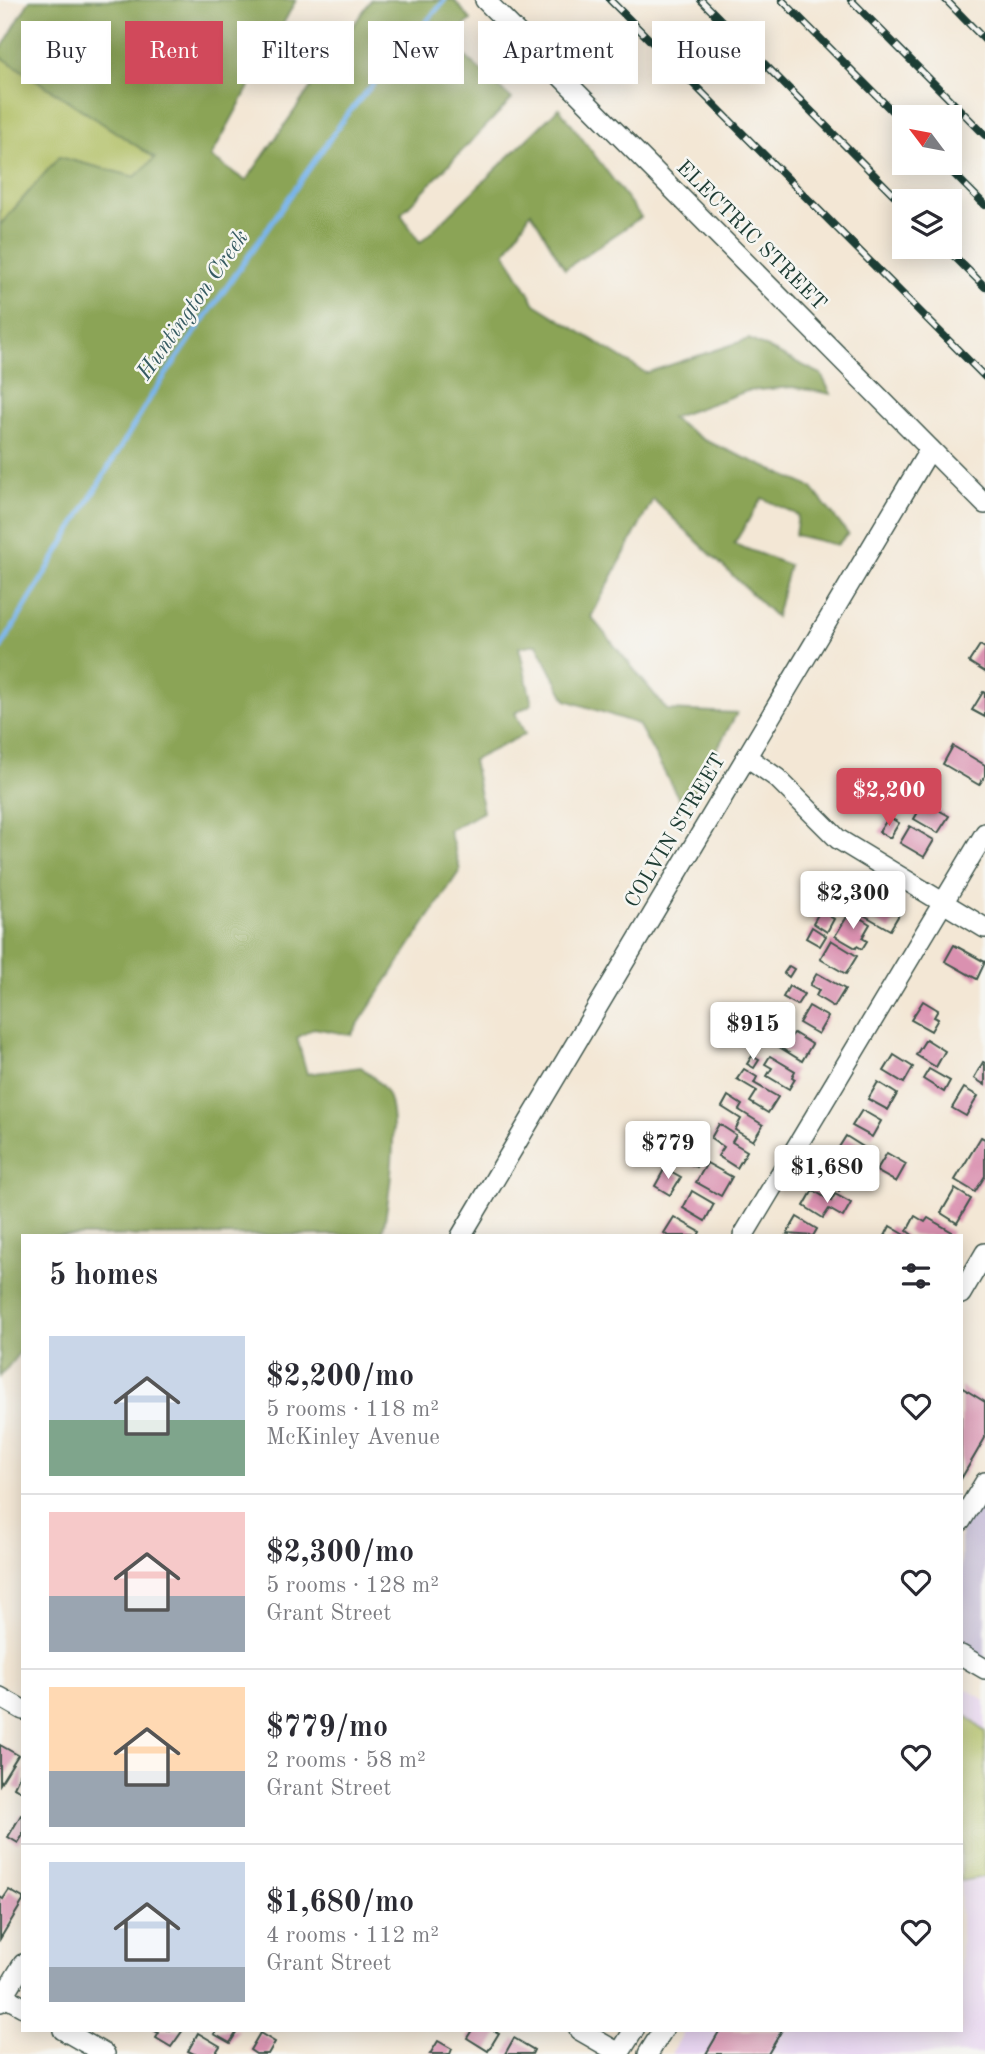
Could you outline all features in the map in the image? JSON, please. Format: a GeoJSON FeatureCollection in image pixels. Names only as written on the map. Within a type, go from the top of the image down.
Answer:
{"type":"FeatureCollection","features":[{"type":"Feature","properties":{"kind":"street","name":"ELECTRIC STREET"},"geometry":{"type":"LineString","coordinates":[[485,0],[985,504]]}},
{"type":"Feature","properties":{"kind":"street","name":"COLVIN STREET"},"geometry":{"type":"LineString","coordinates":[[462,1234],[930,449]]}},
{"type":"Feature","properties":{"kind":"street"},"geometry":{"type":"LineString","coordinates":[[747,757],[777,778],[838,839],[985,928]]}},
{"type":"Feature","properties":{"kind":"street"},"geometry":{"type":"LineString","coordinates":[[744,1234],[985,833]]}},
{"type":"Feature","properties":{"kind":"street"},"geometry":{"type":"LineString","coordinates":[[963,1291],[985,1254]]}},
{"type":"Feature","properties":{"kind":"street"},"geometry":{"type":"LineString","coordinates":[[963,1518],[985,1482]]}},
{"type":"Feature","properties":{"kind":"street"},"geometry":{"type":"LineString","coordinates":[[963,1656],[985,1670]]}},
{"type":"Feature","properties":{"kind":"street"},"geometry":{"type":"LineString","coordinates":[[0,1697],[21,1709]]}},
{"type":"Feature","properties":{"kind":"street"},"geometry":{"type":"LineString","coordinates":[[21,1967],[1,1997],[21,2006]]}},
{"type":"Feature","properties":{"kind":"street"},"geometry":{"type":"LineString","coordinates":[[66,2032],[105,2054]]}},
{"type":"Feature","properties":{"kind":"street"},"geometry":{"type":"LineString","coordinates":[[582,2032],[619,2054],[633,2032]]}},
{"type":"Feature","properties":{"kind":"street"},"geometry":{"type":"LineString","coordinates":[[648,2054],[662,2032]]}},
{"type":"Feature","properties":{"kind":"shaded area"},"geometry":{"type":"Polygon","coordinates":[[[985,1482],[985,1669],[963,1656],[963,1518],[985,1482]]]}},
{"type":"Feature","properties":{"kind":"shaded area"},"geometry":{"type":"Polygon","coordinates":[[[963,1687],[985,1700],[985,2054],[671,2054],[684,2032],[963,2032],[963,1687]]]}},
{"type":"Feature","properties":{"kind":"green space"},"geometry":{"type":"Polygon","coordinates":[[[30,0],[296,0],[285,21],[237,21],[237,84],[251,84],[211,157],[246,181],[313,84],[354,84],[354,25],[371,0],[454,0],[471,20],[464,26],[464,21],[368,21],[368,84],[464,84],[464,55],[478,68],[478,84],[495,84],[512,99],[401,214],[420,243],[559,108],[641,217],[565,269],[531,212],[505,253],[535,304],[646,373],[749,339],[821,374],[831,394],[793,387],[747,391],[671,418],[704,440],[811,487],[848,534],[837,545],[795,535],[798,515],[762,498],[734,544],[789,565],[776,617],[653,499],[591,617],[667,710],[737,713],[684,808],[638,724],[566,700],[537,644],[519,647],[532,704],[515,713],[525,734],[473,760],[483,812],[449,830],[460,870],[351,1035],[314,1028],[297,1038],[307,1074],[361,1067],[385,1090],[393,1118],[393,1139],[382,1234],[21,1234],[21,1351],[0,1377],[0,225],[59,157],[135,177],[155,158],[43,84],[111,84],[111,21],[21,21],[21,70],[0,56],[0,51],[30,0]]]}},
{"type":"Feature","properties":{"kind":"green space"},"geometry":{"type":"Polygon","coordinates":[[[0,56],[21,70],[21,84],[43,84],[155,158],[135,177],[59,157],[0,225],[0,56]]]}},
{"type":"Feature","properties":{"kind":"green space"},"geometry":{"type":"Polygon","coordinates":[[[963,1713],[985,1732],[985,1877],[963,1881],[963,1713]]]}},
{"type":"Feature","properties":{"kind":"building"},"geometry":{"type":"Polygon","coordinates":[[[980,645],[985,648],[985,672],[969,662],[980,645]]]}},
{"type":"Feature","properties":{"kind":"building"},"geometry":{"type":"Polygon","coordinates":[[[983,692],[985,693],[985,717],[972,710],[983,692]]]}},
{"type":"Feature","properties":{"kind":"building"},"geometry":{"type":"Polygon","coordinates":[[[953,746],[985,765],[985,776],[979,785],[943,764],[953,746]]]}},
{"type":"Feature","properties":{"kind":"building"},"geometry":{"type":"Polygon","coordinates":[[[924,802],[949,816],[938,833],[914,819],[924,802]]]}},
{"type":"Feature","properties":{"kind":"building"},"geometry":{"type":"Polygon","coordinates":[[[889,817],[899,823],[890,838],[879,832],[889,817]]]}},
{"type":"Feature","properties":{"kind":"building"},"geometry":{"type":"Polygon","coordinates":[[[910,826],[934,840],[924,857],[900,843],[910,826]]]}},
{"type":"Feature","properties":{"kind":"building"},"geometry":{"type":"Polygon","coordinates":[[[838,879],[853,889],[844,904],[829,895],[838,879]]]}},
{"type":"Feature","properties":{"kind":"building"},"geometry":{"type":"Polygon","coordinates":[[[873,896],[900,913],[890,930],[862,914],[873,896]]]}},
{"type":"Feature","properties":{"kind":"building"},"geometry":{"type":"Polygon","coordinates":[[[820,911],[834,919],[827,932],[813,923],[820,911]]]}},
{"type":"Feature","properties":{"kind":"building"},"geometry":{"type":"Polygon","coordinates":[[[850,912],[870,924],[862,938],[867,941],[862,949],[835,936],[850,912]]]}},
{"type":"Feature","properties":{"kind":"building"},"geometry":{"type":"Polygon","coordinates":[[[812,927],[826,936],[820,946],[806,938],[812,927]]]}},
{"type":"Feature","properties":{"kind":"building"},"geometry":{"type":"Polygon","coordinates":[[[831,940],[857,956],[846,974],[820,959],[831,940]]]}},
{"type":"Feature","properties":{"kind":"building"},"geometry":{"type":"Polygon","coordinates":[[[954,945],[985,962],[977,979],[945,961],[954,945]]]}},
{"type":"Feature","properties":{"kind":"building"},"geometry":{"type":"Polygon","coordinates":[[[789,966],[794,969],[789,977],[784,973],[789,966]]]}},
{"type":"Feature","properties":{"kind":"building"},"geometry":{"type":"Polygon","coordinates":[[[817,973],[845,989],[834,1007],[816,996],[819,990],[810,985],[817,973]]]}},
{"type":"Feature","properties":{"kind":"building"},"geometry":{"type":"Polygon","coordinates":[[[789,986],[804,994],[797,1005],[783,997],[789,986]]]}},
{"type":"Feature","properties":{"kind":"building"},"geometry":{"type":"Polygon","coordinates":[[[923,1001],[938,1010],[934,1017],[938,1019],[931,1031],[911,1020],[923,1001]]]}},
{"type":"Feature","properties":{"kind":"building"},"geometry":{"type":"Polygon","coordinates":[[[763,1006],[779,1015],[770,1030],[755,1021],[763,1006]]]}},
{"type":"Feature","properties":{"kind":"building"},"geometry":{"type":"Polygon","coordinates":[[[809,1006],[828,1017],[818,1034],[799,1023],[809,1006]]]}},
{"type":"Feature","properties":{"kind":"building"},"geometry":{"type":"Polygon","coordinates":[[[778,1030],[790,1038],[794,1033],[812,1044],[802,1061],[771,1042],[778,1030]]]}},
{"type":"Feature","properties":{"kind":"building"},"geometry":{"type":"Polygon","coordinates":[[[926,1039],[945,1051],[936,1067],[916,1055],[926,1039]]]}},
{"type":"Feature","properties":{"kind":"building"},"geometry":{"type":"Polygon","coordinates":[[[894,1055],[913,1067],[904,1083],[884,1071],[894,1055]]]}},
{"type":"Feature","properties":{"kind":"building"},"geometry":{"type":"Polygon","coordinates":[[[752,1056],[759,1060],[754,1068],[747,1064],[752,1056]]]}},
{"type":"Feature","properties":{"kind":"building"},"geometry":{"type":"Polygon","coordinates":[[[770,1056],[795,1071],[792,1077],[795,1079],[789,1089],[767,1076],[772,1068],[765,1064],[770,1056]]]}},
{"type":"Feature","properties":{"kind":"building"},"geometry":{"type":"Polygon","coordinates":[[[983,1062],[985,1063],[985,1085],[974,1078],[983,1062]]]}},
{"type":"Feature","properties":{"kind":"building"},"geometry":{"type":"Polygon","coordinates":[[[744,1069],[757,1077],[754,1083],[778,1097],[768,1113],[750,1102],[757,1091],[737,1079],[744,1069]]]}},
{"type":"Feature","properties":{"kind":"building"},"geometry":{"type":"Polygon","coordinates":[[[929,1069],[950,1081],[944,1092],[923,1079],[929,1069]]]}},
{"type":"Feature","properties":{"kind":"building"},"geometry":{"type":"Polygon","coordinates":[[[878,1082],[897,1094],[888,1110],[868,1099],[878,1082]]]}},
{"type":"Feature","properties":{"kind":"building"},"geometry":{"type":"Polygon","coordinates":[[[964,1088],[978,1096],[966,1116],[952,1108],[964,1088]]]}},
{"type":"Feature","properties":{"kind":"building"},"geometry":{"type":"Polygon","coordinates":[[[728,1096],[742,1105],[739,1110],[763,1125],[753,1141],[735,1130],[741,1119],[722,1107],[728,1096]]]}},
{"type":"Feature","properties":{"kind":"building"},"geometry":{"type":"Polygon","coordinates":[[[862,1110],[881,1121],[872,1137],[852,1126],[862,1110]]]}},
{"type":"Feature","properties":{"kind":"building"},"geometry":{"type":"Polygon","coordinates":[[[719,1124],[736,1135],[732,1142],[747,1151],[737,1168],[718,1156],[724,1147],[711,1138],[719,1124]]]}},
{"type":"Feature","properties":{"kind":"building"},"geometry":{"type":"Polygon","coordinates":[[[846,1136],[865,1148],[860,1156],[866,1160],[862,1168],[836,1152],[846,1136]]]}},
{"type":"Feature","properties":{"kind":"building"},"geometry":{"type":"Polygon","coordinates":[[[981,1137],[985,1139],[985,1176],[975,1192],[955,1180],[981,1137]]]}},
{"type":"Feature","properties":{"kind":"building"},"geometry":{"type":"Polygon","coordinates":[[[689,1146],[703,1154],[696,1167],[681,1159],[689,1146]]]}},
{"type":"Feature","properties":{"kind":"building"},"geometry":{"type":"Polygon","coordinates":[[[887,1153],[906,1164],[896,1182],[876,1171],[887,1153]]]}},
{"type":"Feature","properties":{"kind":"building"},"geometry":{"type":"Polygon","coordinates":[[[707,1163],[732,1177],[721,1196],[696,1182],[707,1163]]]}},
{"type":"Feature","properties":{"kind":"building"},"geometry":{"type":"Polygon","coordinates":[[[829,1163],[849,1175],[839,1191],[820,1179],[829,1163]]]}},
{"type":"Feature","properties":{"kind":"building"},"geometry":{"type":"Polygon","coordinates":[[[665,1168],[681,1177],[670,1195],[655,1186],[665,1168]]]}},
{"type":"Feature","properties":{"kind":"building"},"geometry":{"type":"Polygon","coordinates":[[[955,1189],[971,1199],[957,1223],[941,1213],[955,1189]]]}},
{"type":"Feature","properties":{"kind":"building"},"geometry":{"type":"Polygon","coordinates":[[[813,1190],[831,1201],[835,1194],[851,1203],[843,1217],[829,1209],[823,1218],[804,1206],[813,1190]]]}},
{"type":"Feature","properties":{"kind":"building"},"geometry":{"type":"Polygon","coordinates":[[[692,1191],[714,1204],[705,1221],[683,1208],[692,1191]]]}},
{"type":"Feature","properties":{"kind":"building"},"geometry":{"type":"Polygon","coordinates":[[[915,1216],[925,1222],[928,1218],[952,1232],[911,1234],[907,1231],[915,1216]]]}},
{"type":"Feature","properties":{"kind":"building"},"geometry":{"type":"Polygon","coordinates":[[[674,1217],[700,1232],[699,1234],[664,1233],[674,1217]]]}},
{"type":"Feature","properties":{"kind":"building"},"geometry":{"type":"Polygon","coordinates":[[[797,1217],[817,1229],[814,1234],[787,1234],[797,1217]]]}},
{"type":"Feature","properties":{"kind":"building"},"geometry":{"type":"Polygon","coordinates":[[[890,1226],[904,1234],[886,1234],[890,1226]]]}},
{"type":"Feature","properties":{"kind":"building"},"geometry":{"type":"Polygon","coordinates":[[[963,1388],[985,1402],[985,1438],[963,1476],[963,1388]]]}},
{"type":"Feature","properties":{"kind":"building"},"geometry":{"type":"Polygon","coordinates":[[[0,1745],[18,1755],[0,1784],[0,1745]]]}},
{"type":"Feature","properties":{"kind":"building"},"geometry":{"type":"Polygon","coordinates":[[[21,1772],[21,1791],[14,1787],[21,1772]]]}},
{"type":"Feature","properties":{"kind":"building"},"geometry":{"type":"Polygon","coordinates":[[[21,1815],[21,1838],[18,1843],[8,1837],[21,1815]]]}},
{"type":"Feature","properties":{"kind":"building"},"geometry":{"type":"Polygon","coordinates":[[[9,1890],[21,1897],[21,1904],[0,1939],[0,1897],[3,1899],[9,1890]]]}},
{"type":"Feature","properties":{"kind":"building"},"geometry":{"type":"Polygon","coordinates":[[[157,2032],[182,2032],[171,2047],[156,2038],[159,2033],[157,2032]]]}},
{"type":"Feature","properties":{"kind":"building"},"geometry":{"type":"Polygon","coordinates":[[[216,2032],[237,2032],[230,2043],[214,2034],[216,2032]]]}},
{"type":"Feature","properties":{"kind":"building"},"geometry":{"type":"Polygon","coordinates":[[[471,2032],[499,2033],[488,2051],[467,2038],[471,2032]]]}},
{"type":"Feature","properties":{"kind":"building"},"geometry":{"type":"Polygon","coordinates":[[[719,2032],[781,2032],[768,2054],[706,2054],[719,2032]]]}},
{"type":"Feature","properties":{"kind":"building"},"geometry":{"type":"Polygon","coordinates":[[[198,2033],[220,2046],[215,2054],[194,2054],[188,2051],[198,2033]]]}},
{"type":"Feature","properties":{"kind":"building"},"geometry":{"type":"Polygon","coordinates":[[[260,2033],[275,2042],[268,2054],[256,2054],[250,2050],[260,2033]]]}},
{"type":"Feature","properties":{"kind":"building"},"geometry":{"type":"Polygon","coordinates":[[[514,2038],[534,2050],[532,2054],[505,2054],[514,2038]]]}},
{"type":"Feature","properties":{"kind":"building"},"geometry":{"type":"Polygon","coordinates":[[[438,2041],[452,2049],[450,2054],[430,2054],[438,2041]]]}},
{"type":"Feature","properties":{"kind":"waterway","name":"Huntington Creek"},"geometry":{"type":"LineString","coordinates":[[0,649],[153,393],[345,117],[444,1]]}},
{"type":"Feature","properties":{"kind":"railway"},"geometry":{"type":"LineString","coordinates":[[610,0],[985,377]]}},
{"type":"Feature","properties":{"kind":"railway"},"geometry":{"type":"LineString","coordinates":[[701,0],[892,193]]}},
{"type":"Feature","properties":{"kind":"railway"},"geometry":{"type":"LineString","coordinates":[[782,0],[892,111]]}},
{"type":"Feature","properties":{"kind":"railway"},"geometry":{"type":"LineString","coordinates":[[851,0],[985,135]]}},
{"type":"Feature","properties":{"kind":"railway"},"geometry":{"type":"LineString","coordinates":[[946,0],[985,40]]}},
{"type":"Feature","properties":{"kind":"railway"},"geometry":{"type":"LineString","coordinates":[[955,175],[985,205]]}},
{"type":"Feature","properties":{"kind":"railway"},"geometry":{"type":"LineString","coordinates":[[957,259],[985,287]]}}]}
